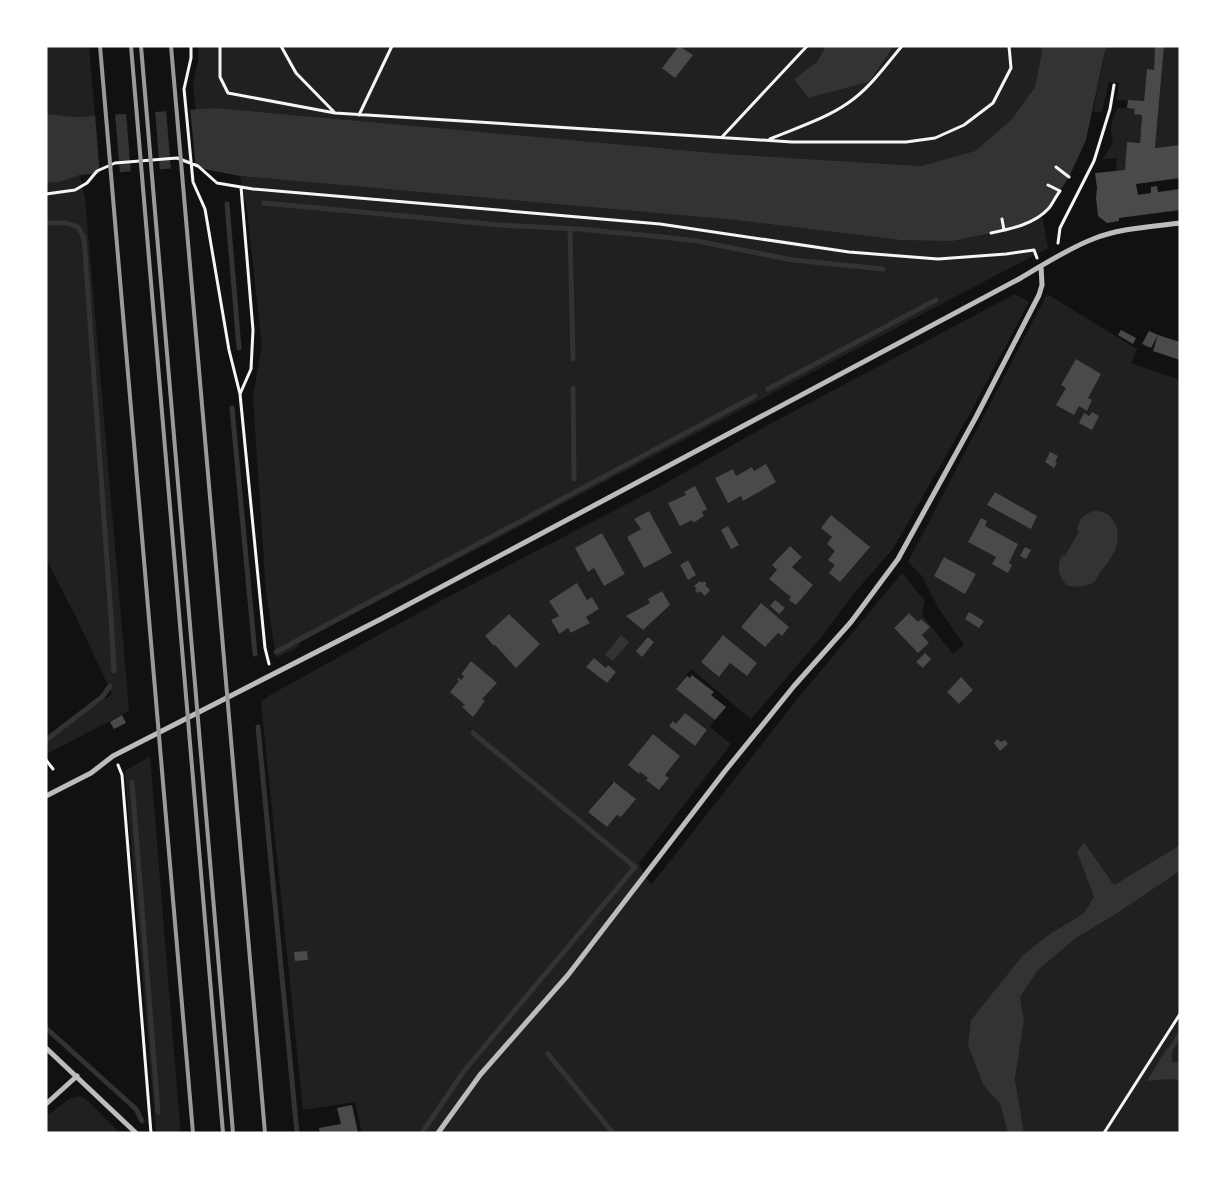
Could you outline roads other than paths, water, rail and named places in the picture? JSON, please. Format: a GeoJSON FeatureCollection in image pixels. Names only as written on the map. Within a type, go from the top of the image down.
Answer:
{"type":"FeatureCollection","features":[{"type":"Feature","properties":{"kind":"street"},"geometry":{"type":"LineString","coordinates":[[46,796],[91,772],[113,756],[381,619],[1094,238],[1136,229],[1180,224]]}},
{"type":"Feature","properties":{"kind":"street"},"geometry":{"type":"LineString","coordinates":[[438,1133],[480,1075],[568,975],[725,771],[794,686],[851,622],[898,559],[976,417],[1039,295],[1042,285],[1041,266]]}},
{"type":"Feature","properties":{"kind":"street"},"geometry":{"type":"LineString","coordinates":[[46,1048],[136,1133]]}},
{"type":"Feature","properties":{"kind":"street"},"geometry":{"type":"LineString","coordinates":[[46,1104],[77,1076]]}},
{"type":"Feature","properties":{"kind":"waterway"},"geometry":{"type":"LineString","coordinates":[[264,203],[500,225],[579,229],[663,237],[697,241],[793,260],[883,269]]}},
{"type":"Feature","properties":{"kind":"waterway"},"geometry":{"type":"LineString","coordinates":[[227,204],[239,348]]}},
{"type":"Feature","properties":{"kind":"waterway"},"geometry":{"type":"LineString","coordinates":[[46,223],[66,223],[78,227],[84,238],[114,671]]}},
{"type":"Feature","properties":{"kind":"waterway"},"geometry":{"type":"LineString","coordinates":[[570,229],[573,359]]}},
{"type":"Feature","properties":{"kind":"waterway"},"geometry":{"type":"LineString","coordinates":[[768,389],[936,300]]}},
{"type":"Feature","properties":{"kind":"waterway"},"geometry":{"type":"LineString","coordinates":[[573,388],[574,479]]}},
{"type":"Feature","properties":{"kind":"waterway"},"geometry":{"type":"LineString","coordinates":[[276,652],[755,396]]}},
{"type":"Feature","properties":{"kind":"waterway"},"geometry":{"type":"LineString","coordinates":[[232,408],[255,654]]}},
{"type":"Feature","properties":{"kind":"waterway"},"geometry":{"type":"LineString","coordinates":[[46,740],[102,697],[110,686]]}},
{"type":"Feature","properties":{"kind":"waterway"},"geometry":{"type":"LineString","coordinates":[[258,727],[297,1133]]}},
{"type":"Feature","properties":{"kind":"waterway"},"geometry":{"type":"LineString","coordinates":[[422,1133],[464,1071],[635,867],[473,733]]}},
{"type":"Feature","properties":{"kind":"waterway"},"geometry":{"type":"LineString","coordinates":[[132,782],[158,1112]]}},
{"type":"Feature","properties":{"kind":"waterway"},"geometry":{"type":"LineString","coordinates":[[46,1028],[136,1109],[142,1121]]}},
{"type":"Feature","properties":{"kind":"waterway"},"geometry":{"type":"LineString","coordinates":[[1170,1050],[1180,1034]]}},
{"type":"Feature","properties":{"kind":"waterway"},"geometry":{"type":"LineString","coordinates":[[548,1054],[613,1133]]}},
{"type":"Feature","properties":{"kind":"railway"},"geometry":{"type":"LineString","coordinates":[[100,46],[193,1133]]}},
{"type":"Feature","properties":{"kind":"railway"},"geometry":{"type":"LineString","coordinates":[[131,46],[223,1133]]}},
{"type":"Feature","properties":{"kind":"railway"},"geometry":{"type":"LineString","coordinates":[[141,46],[233,1133]]}},
{"type":"Feature","properties":{"kind":"railway"},"geometry":{"type":"LineString","coordinates":[[171,46],[265,1133]]}}]}
